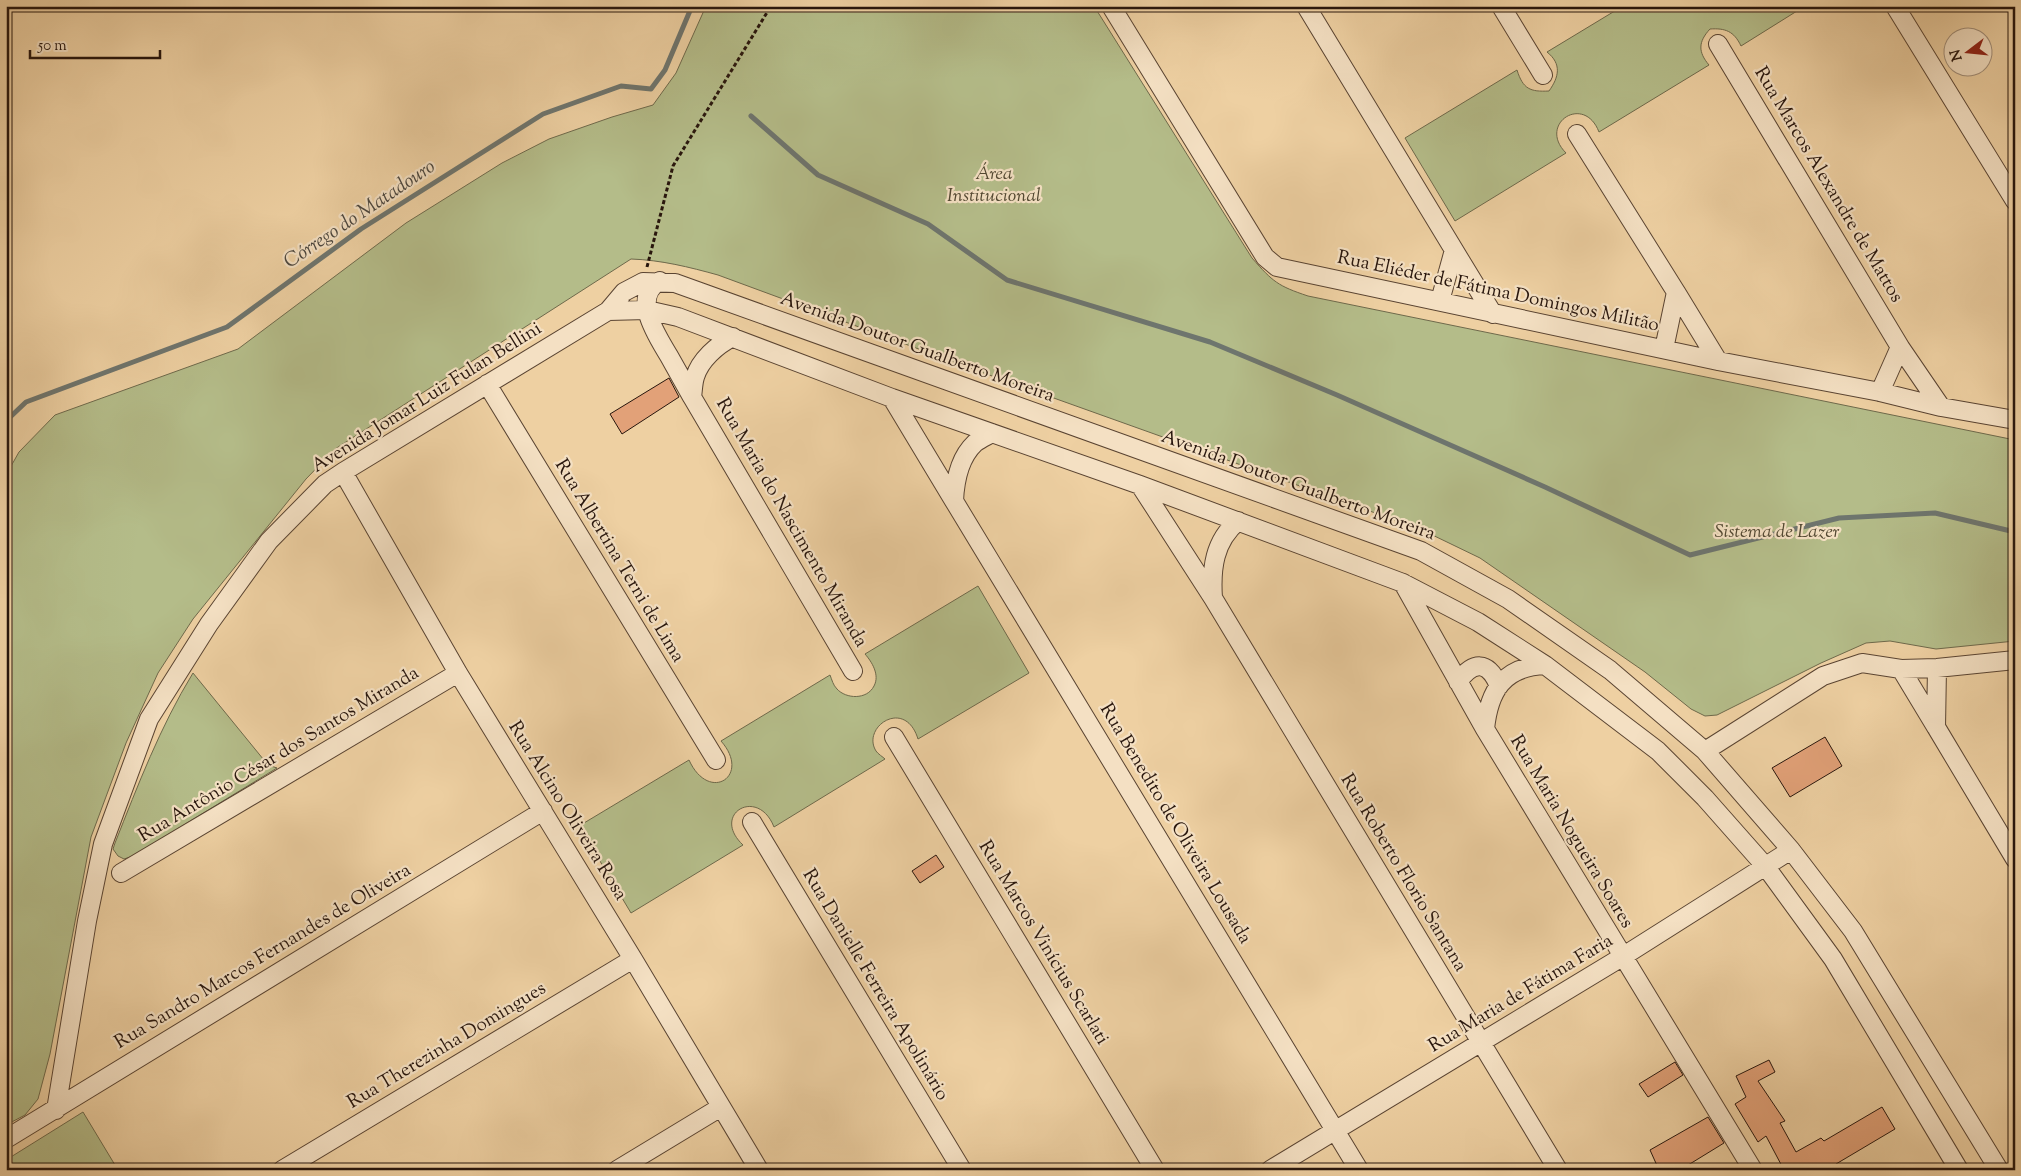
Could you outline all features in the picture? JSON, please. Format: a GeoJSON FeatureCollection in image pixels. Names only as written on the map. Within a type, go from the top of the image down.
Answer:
{"type":"FeatureCollection","features":[{"type":"Feature","properties":{"kind":"street","name":"Rua Eliéder de Fátima Domingos Militão"},"geometry":{"type":"LineString","coordinates":[[1111,6],[1266,257],[1277,267],[1718,361],[2015,420]]}},
{"type":"Feature","properties":{"kind":"street"},"geometry":{"type":"LineString","coordinates":[[1306,6],[1493,314]]}},
{"type":"Feature","properties":{"kind":"street"},"geometry":{"type":"LineString","coordinates":[[1501,6],[1543,75]]}},
{"type":"Feature","properties":{"kind":"street"},"geometry":{"type":"LineString","coordinates":[[1895,6],[2015,201]]}},
{"type":"Feature","properties":{"kind":"street","name":"Rua Marcos Alexandre de Mattos"},"geometry":{"type":"LineString","coordinates":[[1718,44],[1900,347],[1941,406]]}},
{"type":"Feature","properties":{"kind":"street"},"geometry":{"type":"LineString","coordinates":[[1578,134],[1718,361]]}},
{"type":"Feature","properties":{"kind":"street"},"geometry":{"type":"LineString","coordinates":[[1440,301],[1454,250]]}},
{"type":"Feature","properties":{"kind":"street"},"geometry":{"type":"LineString","coordinates":[[608,311],[624,292],[652,282],[655,284],[649,292],[647,310]]}},
{"type":"Feature","properties":{"kind":"street","name":"Avenida Doutor Gualberto Moreira"},"geometry":{"type":"LineString","coordinates":[[652,282],[675,283],[1421,552],[1508,599],[1610,670],[1705,751],[1791,850],[1853,931],[1998,1170]]}},
{"type":"Feature","properties":{"kind":"street"},"geometry":{"type":"LineString","coordinates":[[624,292],[628,293],[633,299],[632,307],[626,311]]}},
{"type":"Feature","properties":{"kind":"street"},"geometry":{"type":"LineString","coordinates":[[1664,349],[1676,292]]}},
{"type":"Feature","properties":{"kind":"street"},"geometry":{"type":"LineString","coordinates":[[608,311],[647,310],[678,317],[892,398],[1140,485],[1403,583],[1478,622],[1545,665],[1658,751],[1705,798],[1766,867],[1833,959],[1959,1170]]}},
{"type":"Feature","properties":{"kind":"street","name":"Rua Maria do Nascimento Miranda"},"geometry":{"type":"LineString","coordinates":[[647,310],[653,328],[692,397],[853,671]]}},
{"type":"Feature","properties":{"kind":"street","name":"Avenida Jomar Luiz Fulan Bellini"},"geometry":{"type":"LineString","coordinates":[[56,1110],[92,890],[103,844],[149,719],[209,624],[269,541],[325,484],[608,311]]}},
{"type":"Feature","properties":{"kind":"street","name":"Rua Maria do Nascimento Miranda"},"geometry":{"type":"LineString","coordinates":[[692,397],[694,377],[702,364],[723,342],[732,338]]}},
{"type":"Feature","properties":{"kind":"street"},"geometry":{"type":"LineString","coordinates":[[1880,392],[1900,347]]}},
{"type":"Feature","properties":{"kind":"street","name":"Rua Albertina Terni de Lima"},"geometry":{"type":"LineString","coordinates":[[487,384],[716,760]]}},
{"type":"Feature","properties":{"kind":"street","name":"Rua Benedito de Oliveira Lousada"},"geometry":{"type":"LineString","coordinates":[[892,398],[1359,1170]]}},
{"type":"Feature","properties":{"kind":"street"},"geometry":{"type":"LineString","coordinates":[[954,501],[956,478],[964,459],[975,443],[992,433]]}},
{"type":"Feature","properties":{"kind":"street","name":"Rua Alcino Oliveira Rosa"},"geometry":{"type":"LineString","coordinates":[[343,472],[458,673],[633,959],[759,1170]]}},
{"type":"Feature","properties":{"kind":"street","name":"Rua Roberto Florio Santana"},"geometry":{"type":"LineString","coordinates":[[1140,485],[1213,598],[1558,1170]]}},
{"type":"Feature","properties":{"kind":"street","name":"Rua Roberto Florio Santana"},"geometry":{"type":"LineString","coordinates":[[1213,598],[1212,568],[1215,556],[1229,529],[1238,521]]}},
{"type":"Feature","properties":{"kind":"street","name":"Rua Maria Nogueira Soares"},"geometry":{"type":"LineString","coordinates":[[1403,583],[1484,729],[1753,1170]]}},
{"type":"Feature","properties":{"kind":"street"},"geometry":{"type":"LineString","coordinates":[[1705,751],[1823,676],[1862,662],[1900,669],[1937,668],[2015,660]]}},
{"type":"Feature","properties":{"kind":"street","name":"Rua Maria Nogueira Soares"},"geometry":{"type":"LineString","coordinates":[[1484,729],[1487,707],[1499,686],[1516,671],[1527,667],[1545,665]]}},
{"type":"Feature","properties":{"kind":"street"},"geometry":{"type":"LineString","coordinates":[[1458,682],[1466,671],[1474,666],[1483,666],[1489,669],[1495,676],[1499,686]]}},
{"type":"Feature","properties":{"kind":"street"},"geometry":{"type":"LineString","coordinates":[[1936,727],[1937,668]]}},
{"type":"Feature","properties":{"kind":"street"},"geometry":{"type":"LineString","coordinates":[[1900,669],[2015,859]]}},
{"type":"Feature","properties":{"kind":"street","name":"Rua Antônio César dos Santos Miranda"},"geometry":{"type":"LineString","coordinates":[[92,890],[458,673]]}},
{"type":"Feature","properties":{"kind":"street","name":"Rua Marcos Vinícius Scarlati"},"geometry":{"type":"LineString","coordinates":[[894,737],[1155,1170]]}},
{"type":"Feature","properties":{"kind":"street","name":"Rua Sandro Marcos Fernandes de Oliveira"},"geometry":{"type":"LineString","coordinates":[[6,1139],[543,811]]}},
{"type":"Feature","properties":{"kind":"street","name":"Rua Danielle Ferreira Apolinário"},"geometry":{"type":"LineString","coordinates":[[752,822],[962,1170]]}},
{"type":"Feature","properties":{"kind":"street","name":"Rua Maria de Fátima Faria"},"geometry":{"type":"LineString","coordinates":[[1270,1170],[1481,1044],[1791,850]]}},
{"type":"Feature","properties":{"kind":"street"},"geometry":{"type":"LineString","coordinates":[[98,865],[110,873],[121,873]]}},
{"type":"Feature","properties":{"kind":"street","name":"Rua Therezinha Domingues"},"geometry":{"type":"LineString","coordinates":[[282,1170],[633,959]]}},
{"type":"Feature","properties":{"kind":"street"},"geometry":{"type":"LineString","coordinates":[[617,1170],[721,1107]]}},
{"type":"Feature","properties":{"kind":"path"},"geometry":{"type":"LineString","coordinates":[[652,282],[673,166],[771,6]]}},
{"type":"Feature","properties":{"kind":"green space"},"geometry":{"type":"Polygon","coordinates":[[[706,6],[1094,6],[1252,258],[1271,278],[1290,289],[1308,296],[2015,440],[2015,641],[1936,649],[1890,641],[1866,643],[1821,663],[1717,715],[1705,716],[1691,709],[1645,672],[1480,558],[1420,529],[981,372],[718,275],[675,264],[631,259],[335,449],[306,479],[193,619],[158,673],[126,743],[91,837],[50,1054],[38,1099],[25,1115],[6,1125],[6,475],[19,452],[55,415],[238,349],[406,223],[502,163],[549,139],[653,105],[676,73],[706,6]]]}},
{"type":"Feature","properties":{"kind":"green space"},"geometry":{"type":"Polygon","coordinates":[[[1623,6],[1805,6],[1741,46],[1729,31],[1710,29],[1703,38],[1701,47],[1703,56],[1709,65],[1599,132],[1592,121],[1583,115],[1574,114],[1566,117],[1560,123],[1557,132],[1558,142],[1566,153],[1455,221],[1405,138],[1517,70],[1528,88],[1537,91],[1549,91],[1557,76],[1557,66],[1547,52],[1623,6]]]}},
{"type":"Feature","properties":{"kind":"green space"},"geometry":{"type":"Polygon","coordinates":[[[978,586],[1029,673],[918,739],[912,726],[904,720],[895,718],[886,720],[874,733],[873,742],[876,751],[885,759],[774,827],[767,815],[758,808],[748,807],[740,809],[734,815],[732,823],[734,834],[743,845],[631,913],[579,826],[689,760],[697,773],[707,781],[716,783],[724,780],[730,774],[732,765],[729,754],[721,741],[830,675],[834,686],[846,695],[862,696],[867,694],[876,682],[876,673],[865,654],[978,586]]]}},
{"type":"Feature","properties":{"kind":"green space"},"geometry":{"type":"Polygon","coordinates":[[[193,673],[268,765],[277,768],[133,856],[124,859],[118,856],[113,849],[115,843],[160,735],[193,673]]]}},
{"type":"Feature","properties":{"kind":"green space"},"geometry":{"type":"Polygon","coordinates":[[[83,1112],[118,1170],[6,1170],[6,1160],[83,1112]]]}},
{"type":"Feature","properties":{"kind":"building"},"geometry":{"type":"Polygon","coordinates":[[[669,378],[679,397],[622,434],[610,414],[669,378]]]}},
{"type":"Feature","properties":{"kind":"building"},"geometry":{"type":"Polygon","coordinates":[[[1825,737],[1842,766],[1790,797],[1772,768],[1825,737]]]}},
{"type":"Feature","properties":{"kind":"building"},"geometry":{"type":"Polygon","coordinates":[[[936,855],[944,867],[920,883],[912,871],[936,855]]]}},
{"type":"Feature","properties":{"kind":"building"},"geometry":{"type":"Polygon","coordinates":[[[1769,1060],[1775,1072],[1758,1081],[1785,1121],[1780,1123],[1796,1152],[1821,1138],[1824,1141],[1882,1107],[1895,1129],[1836,1164],[1839,1170],[1784,1170],[1766,1136],[1758,1142],[1735,1104],[1746,1097],[1736,1076],[1769,1060]]]}},
{"type":"Feature","properties":{"kind":"building"},"geometry":{"type":"Polygon","coordinates":[[[1675,1062],[1683,1075],[1648,1097],[1639,1084],[1675,1062]]]}},
{"type":"Feature","properties":{"kind":"building"},"geometry":{"type":"Polygon","coordinates":[[[1708,1117],[1724,1143],[1680,1170],[1659,1170],[1650,1150],[1708,1117]]]}},
{"type":"Feature","properties":{"kind":"waterway","name":"Córrego do Matadouro"},"geometry":{"type":"LineString","coordinates":[[6,421],[26,402],[227,327],[361,229],[543,114],[621,86],[651,89],[665,70],[692,6]]}},
{"type":"Feature","properties":{"kind":"waterway"},"geometry":{"type":"LineString","coordinates":[[751,116],[818,175],[928,224],[1007,280],[1210,342],[1337,395],[1545,487],[1690,555],[1839,518],[1935,513],[2015,532]]}},
{"type":"Feature","properties":{"kind":"park label","name":"Área Institucional"},"geometry":{"type":"Point","coordinates":[994,185]}},
{"type":"Feature","properties":{"kind":"park label","name":"Sistema de Lazer"},"geometry":{"type":"Point","coordinates":[1777,532]}}]}
